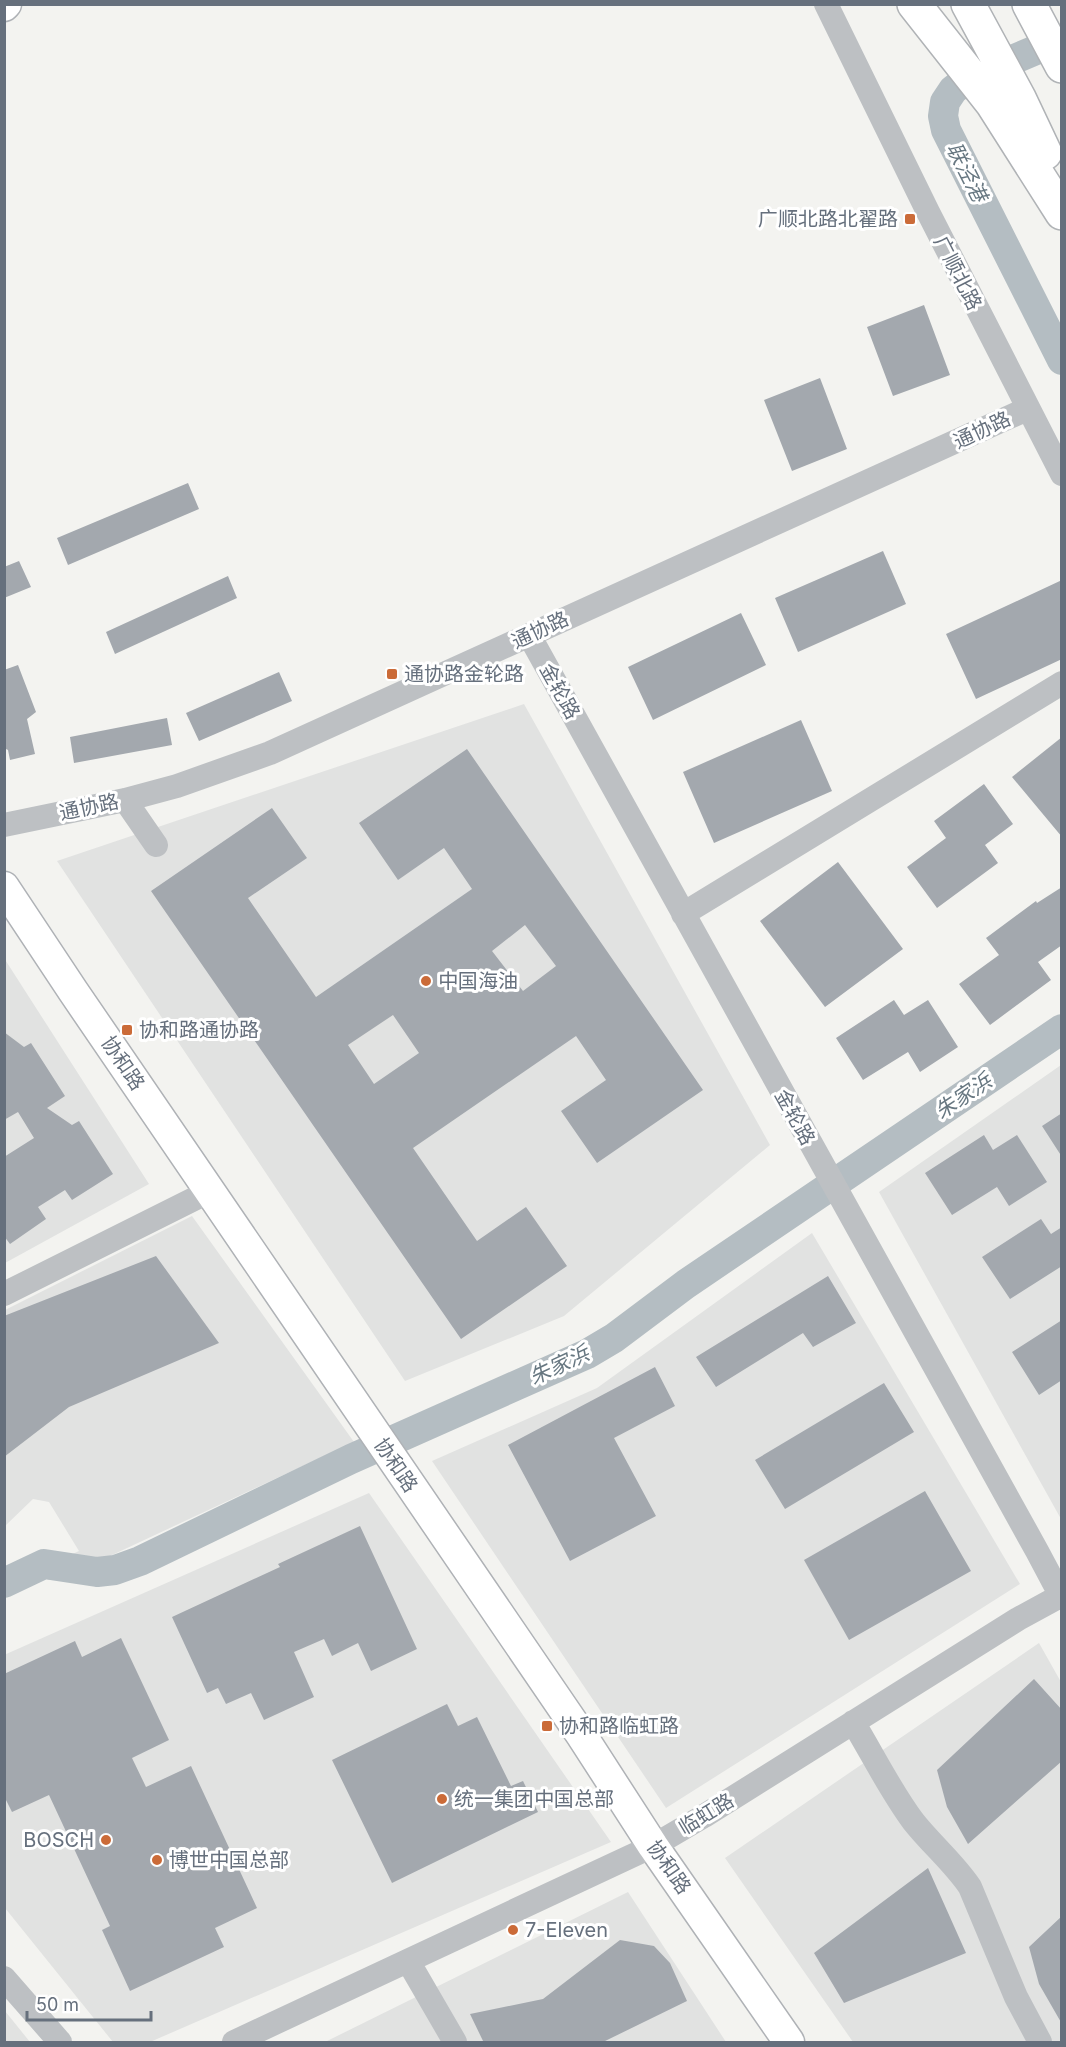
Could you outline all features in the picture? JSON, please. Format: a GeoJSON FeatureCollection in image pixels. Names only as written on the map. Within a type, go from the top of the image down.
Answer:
{"type":"FeatureCollection","features":[{"type":"Feature","properties":{"kind":"highway"},"geometry":{"type":"LineString","coordinates":[[914,4],[992,103],[1062,213]]}},
{"type":"Feature","properties":{"kind":"highway"},"geometry":{"type":"LineString","coordinates":[[968,4],[1019,98],[1062,190]]}},
{"type":"Feature","properties":{"kind":"highway"},"geometry":{"type":"LineString","coordinates":[[1029,4],[1062,66]]}},
{"type":"Feature","properties":{"kind":"main road","name":"协和路"},"geometry":{"type":"LineString","coordinates":[[4,887],[368,1425],[582,1736],[653,1846],[789,2043]]}},
{"type":"Feature","properties":{"kind":"street","name":"广顺北路"},"geometry":{"type":"LineString","coordinates":[[826,4],[927,212],[1062,474]]}},
{"type":"Feature","properties":{"kind":"street","name":"通协路"},"geometry":{"type":"LineString","coordinates":[[4,825],[125,800],[177,786],[270,753],[1028,409]]}},
{"type":"Feature","properties":{"kind":"street","name":"金轮路"},"geometry":{"type":"LineString","coordinates":[[529,635],[1061,1596]]}},
{"type":"Feature","properties":{"kind":"street"},"geometry":{"type":"LineString","coordinates":[[683,914],[1062,683]]}},
{"type":"Feature","properties":{"kind":"street"},"geometry":{"type":"LineString","coordinates":[[125,800],[156,844]]}},
{"type":"Feature","properties":{"kind":"street"},"geometry":{"type":"LineString","coordinates":[[4,1294],[210,1191]]}},
{"type":"Feature","properties":{"kind":"street","name":"临虹路"},"geometry":{"type":"LineString","coordinates":[[234,2043],[653,1846],[1018,1619],[1061,1596]]}},
{"type":"Feature","properties":{"kind":"street"},"geometry":{"type":"LineString","coordinates":[[854,1722],[912,1819],[960,1872],[970,1887],[1017,1997],[1040,2043]]}},
{"type":"Feature","properties":{"kind":"street"},"geometry":{"type":"LineString","coordinates":[[408,1961],[455,2043]]}},
{"type":"Feature","properties":{"kind":"street"},"geometry":{"type":"LineString","coordinates":[[4,1978],[60,2043]]}},
{"type":"Feature","properties":{"kind":"shaded area"},"geometry":{"type":"Polygon","coordinates":[[[524,704],[770,1145],[564,1316],[405,1381],[57,861],[524,704]]]}},
{"type":"Feature","properties":{"kind":"shaded area"},"geometry":{"type":"Polygon","coordinates":[[[4,958],[149,1184],[5,1263],[4,1263],[4,958]]]}},
{"type":"Feature","properties":{"kind":"shaded area"},"geometry":{"type":"Polygon","coordinates":[[[1061,1065],[1061,1519],[879,1192],[1061,1065]]]}},
{"type":"Feature","properties":{"kind":"shaded area"},"geometry":{"type":"Polygon","coordinates":[[[192,1216],[354,1442],[110,1556],[48,1580],[43,1568],[79,1551],[49,1502],[33,1499],[5,1526],[5,1310],[192,1216]]]}},
{"type":"Feature","properties":{"kind":"shaded area"},"geometry":{"type":"Polygon","coordinates":[[[812,1233],[1020,1584],[666,1808],[432,1461],[597,1388],[812,1233]]]}},
{"type":"Feature","properties":{"kind":"shaded area"},"geometry":{"type":"Polygon","coordinates":[[[369,1493],[611,1842],[150,2042],[113,2042],[5,1908],[4,1655],[369,1493]]]}},
{"type":"Feature","properties":{"kind":"shaded area"},"geometry":{"type":"Polygon","coordinates":[[[1039,1643],[1061,1682],[1061,2042],[853,2042],[725,1858],[1039,1643]]]}},
{"type":"Feature","properties":{"kind":"shaded area"},"geometry":{"type":"Polygon","coordinates":[[[628,1892],[726,2042],[325,2042],[628,1892]]]}},
{"type":"Feature","properties":{"kind":"shaded area"},"geometry":{"type":"Polygon","coordinates":[[[5,2011],[30,2042],[5,2042],[5,2011]]]}},
{"type":"Feature","properties":{"kind":"building"},"geometry":{"type":"Polygon","coordinates":[[[924,305],[950,375],[893,396],[867,327],[924,305]]]}},
{"type":"Feature","properties":{"kind":"building"},"geometry":{"type":"Polygon","coordinates":[[[820,378],[847,449],[792,471],[764,400],[820,378]]]}},
{"type":"Feature","properties":{"kind":"building"},"geometry":{"type":"Polygon","coordinates":[[[188,483],[199,509],[68,565],[57,538],[188,483]]]}},
{"type":"Feature","properties":{"kind":"building"},"geometry":{"type":"Polygon","coordinates":[[[883,551],[906,604],[798,652],[775,598],[883,551]]]}},
{"type":"Feature","properties":{"kind":"building"},"geometry":{"type":"Polygon","coordinates":[[[19,561],[31,587],[4,598],[4,567],[19,561]]]}},
{"type":"Feature","properties":{"kind":"building"},"geometry":{"type":"Polygon","coordinates":[[[228,576],[237,598],[115,654],[106,632],[228,576]]]}},
{"type":"Feature","properties":{"kind":"building"},"geometry":{"type":"Polygon","coordinates":[[[1062,580],[1062,659],[976,699],[946,634],[1062,580]]]}},
{"type":"Feature","properties":{"kind":"building"},"geometry":{"type":"Polygon","coordinates":[[[741,613],[766,665],[653,720],[628,667],[741,613]]]}},
{"type":"Feature","properties":{"kind":"building"},"geometry":{"type":"Polygon","coordinates":[[[18,665],[36,712],[27,719],[35,754],[10,760],[8,750],[4,748],[4,670],[18,665]]]}},
{"type":"Feature","properties":{"kind":"building"},"geometry":{"type":"Polygon","coordinates":[[[279,672],[292,701],[199,741],[186,713],[279,672]]]}},
{"type":"Feature","properties":{"kind":"building"},"geometry":{"type":"Polygon","coordinates":[[[167,718],[172,745],[74,763],[70,737],[167,718]]]}},
{"type":"Feature","properties":{"kind":"building"},"geometry":{"type":"Polygon","coordinates":[[[801,720],[832,791],[714,843],[683,772],[801,720]]]}},
{"type":"Feature","properties":{"kind":"building"},"geometry":{"type":"Polygon","coordinates":[[[1062,737],[1062,837],[1012,777],[1062,737]]]}},
{"type":"Feature","properties":{"kind":"building"},"geometry":{"type":"Polygon","coordinates":[[[467,749],[703,1090],[597,1163],[561,1111],[606,1080],[576,1036],[413,1148],[477,1241],[526,1207],[567,1266],[461,1339],[151,891],[272,808],[307,858],[248,898],[316,997],[472,889],[444,848],[398,880],[359,823],[467,749]],[[525,925],[492,951],[523,991],[556,966],[525,925]],[[393,1015],[348,1045],[374,1084],[419,1053],[393,1015]]]}},
{"type":"Feature","properties":{"kind":"building"},"geometry":{"type":"Polygon","coordinates":[[[984,784],[1013,824],[985,845],[998,863],[937,908],[907,867],[946,838],[934,821],[984,784]]]}},
{"type":"Feature","properties":{"kind":"building"},"geometry":{"type":"Polygon","coordinates":[[[838,862],[903,949],[825,1007],[760,921],[838,862]]]}},
{"type":"Feature","properties":{"kind":"building"},"geometry":{"type":"Polygon","coordinates":[[[1062,887],[1062,945],[1038,962],[1051,980],[990,1025],[959,984],[999,955],[986,938],[1036,901],[1037,903],[1062,887]]]}},
{"type":"Feature","properties":{"kind":"building"},"geometry":{"type":"Polygon","coordinates":[[[894,1000],[904,1015],[928,1000],[958,1047],[920,1072],[908,1052],[863,1080],[836,1038],[894,1000]]]}},
{"type":"Feature","properties":{"kind":"building"},"geometry":{"type":"Polygon","coordinates":[[[4,1032],[24,1047],[31,1043],[65,1096],[47,1108],[72,1125],[79,1121],[113,1174],[72,1200],[65,1190],[38,1207],[46,1219],[10,1244],[4,1236],[4,1157],[34,1138],[18,1112],[4,1120],[4,1032]]]}},
{"type":"Feature","properties":{"kind":"building"},"geometry":{"type":"Polygon","coordinates":[[[1062,1113],[1062,1157],[1042,1126],[1062,1113]]]}},
{"type":"Feature","properties":{"kind":"building"},"geometry":{"type":"Polygon","coordinates":[[[984,1135],[993,1150],[1017,1135],[1047,1182],[1009,1206],[997,1187],[952,1215],[925,1173],[984,1135]]]}},
{"type":"Feature","properties":{"kind":"building"},"geometry":{"type":"Polygon","coordinates":[[[1041,1219],[1051,1234],[1062,1227],[1062,1266],[1010,1299],[982,1257],[1041,1219]]]}},
{"type":"Feature","properties":{"kind":"building"},"geometry":{"type":"Polygon","coordinates":[[[156,1256],[219,1343],[69,1407],[4,1457],[4,1316],[156,1256]]]}},
{"type":"Feature","properties":{"kind":"building"},"geometry":{"type":"Polygon","coordinates":[[[828,1276],[856,1323],[813,1347],[803,1333],[716,1387],[696,1357],[828,1276]]]}},
{"type":"Feature","properties":{"kind":"building"},"geometry":{"type":"Polygon","coordinates":[[[1062,1320],[1062,1380],[1039,1395],[1012,1352],[1062,1320]]]}},
{"type":"Feature","properties":{"kind":"building"},"geometry":{"type":"Polygon","coordinates":[[[655,1367],[675,1406],[614,1438],[656,1516],[570,1561],[508,1445],[655,1367]]]}},
{"type":"Feature","properties":{"kind":"building"},"geometry":{"type":"Polygon","coordinates":[[[884,1383],[914,1432],[785,1509],[755,1460],[884,1383]]]}},
{"type":"Feature","properties":{"kind":"building"},"geometry":{"type":"Polygon","coordinates":[[[925,1491],[971,1571],[849,1640],[804,1560],[925,1491]]]}},
{"type":"Feature","properties":{"kind":"building"},"geometry":{"type":"Polygon","coordinates":[[[360,1526],[417,1649],[371,1671],[358,1643],[332,1656],[324,1639],[294,1652],[314,1697],[264,1720],[251,1693],[226,1704],[218,1688],[207,1693],[172,1617],[280,1567],[278,1564],[360,1526]]]}},
{"type":"Feature","properties":{"kind":"building","name":"博世中国总部"},"geometry":{"type":"Polygon","coordinates":[[[121,1638],[169,1740],[132,1758],[146,1787],[191,1766],[257,1908],[215,1928],[224,1947],[130,1991],[102,1930],[110,1926],[49,1795],[12,1812],[4,1796],[4,1674],[75,1641],[82,1657],[121,1638]]]}},
{"type":"Feature","properties":{"kind":"building"},"geometry":{"type":"Polygon","coordinates":[[[1034,1679],[1062,1710],[1062,1761],[968,1844],[947,1807],[937,1770],[1034,1679]]]}},
{"type":"Feature","properties":{"kind":"building","name":"统一集团中国总部"},"geometry":{"type":"Polygon","coordinates":[[[447,1704],[458,1726],[477,1717],[511,1786],[523,1781],[538,1812],[392,1883],[332,1760],[447,1704]]]}},
{"type":"Feature","properties":{"kind":"building"},"geometry":{"type":"Polygon","coordinates":[[[928,1868],[966,1953],[844,2003],[814,1953],[928,1868]]]}},
{"type":"Feature","properties":{"kind":"building"},"geometry":{"type":"Polygon","coordinates":[[[1062,1916],[1062,2024],[1039,1984],[1029,1947],[1062,1916]]]}},
{"type":"Feature","properties":{"kind":"building"},"geometry":{"type":"Polygon","coordinates":[[[620,1940],[654,1946],[670,1963],[687,2001],[601,2043],[484,2043],[470,2014],[543,1999],[620,1940]]]}},
{"type":"Feature","properties":{"kind":"waterway","name":"联泾港"},"geometry":{"type":"LineString","coordinates":[[1062,39],[967,79],[953,90],[945,102],[943,116],[946,130],[1062,360]]}},
{"type":"Feature","properties":{"kind":"waterway","name":"朱家浜"},"geometry":{"type":"LineString","coordinates":[[4,1583],[44,1564],[97,1572],[115,1570],[140,1561],[351,1459],[587,1354],[614,1338],[686,1284],[1062,1029]]}},
{"type":"Feature","properties":{"kind":"place","name":"广顺北路北翟路"},"geometry":{"type":"Point","coordinates":[910,219]}},
{"type":"Feature","properties":{"kind":"place","name":"通协路金轮路"},"geometry":{"type":"Point","coordinates":[392,674]}},
{"type":"Feature","properties":{"kind":"place","name":"中国海油"},"geometry":{"type":"Point","coordinates":[426,981]}},
{"type":"Feature","properties":{"kind":"place","name":"协和路通协路"},"geometry":{"type":"Point","coordinates":[127,1030]}},
{"type":"Feature","properties":{"kind":"place","name":"协和路临虹路"},"geometry":{"type":"Point","coordinates":[547,1726]}},
{"type":"Feature","properties":{"kind":"place","name":"统一集团中国总部"},"geometry":{"type":"Point","coordinates":[442,1799]}},
{"type":"Feature","properties":{"kind":"place","name":"BOSCH"},"geometry":{"type":"Point","coordinates":[106,1840]}},
{"type":"Feature","properties":{"kind":"place","name":"博世中国总部"},"geometry":{"type":"Point","coordinates":[157,1860]}},
{"type":"Feature","properties":{"kind":"place","name":"7-Eleven"},"geometry":{"type":"Point","coordinates":[513,1930]}}]}
